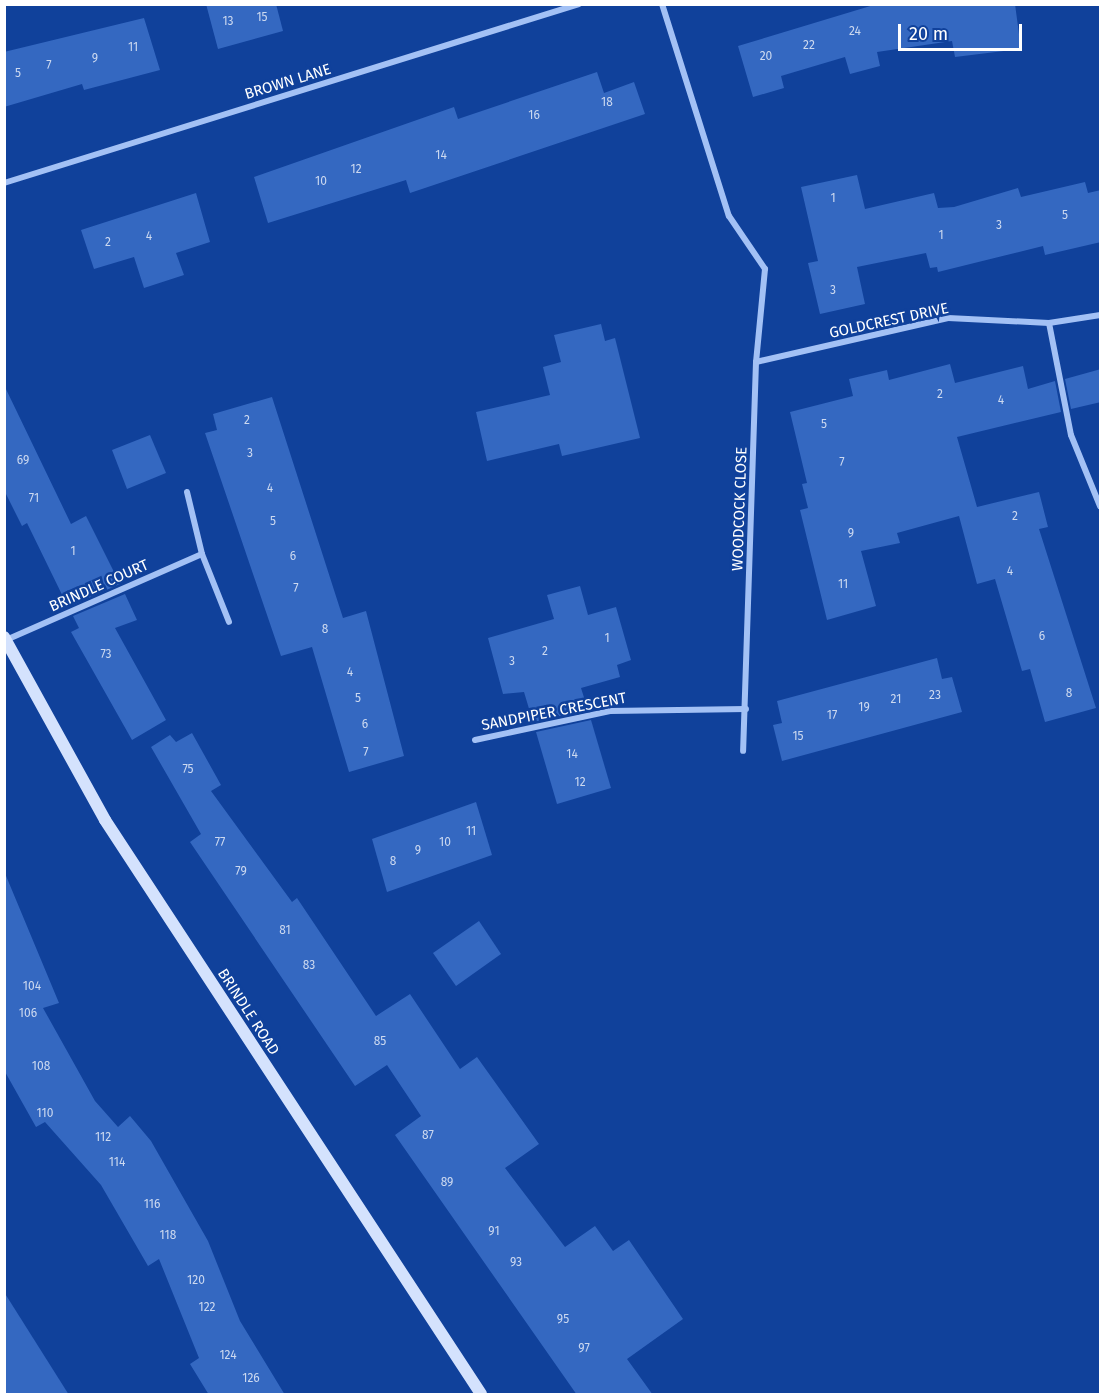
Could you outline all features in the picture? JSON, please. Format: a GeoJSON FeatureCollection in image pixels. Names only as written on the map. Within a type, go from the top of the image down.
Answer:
{"type":"FeatureCollection","features":[{"type":"Feature","properties":{"kind":"street","name":"BROWN LANE"},"geometry":{"type":"LineString","coordinates":[[4,183],[579,4]]}},
{"type":"Feature","properties":{"kind":"street","name":"WOODCOCK CLOSE"},"geometry":{"type":"LineString","coordinates":[[662,4],[729,216],[765,268],[756,362],[743,751]]}},
{"type":"Feature","properties":{"kind":"street","name":"GOLDCREST DRIVE"},"geometry":{"type":"LineString","coordinates":[[756,362],[948,318],[1049,323],[1101,315]]}},
{"type":"Feature","properties":{"kind":"street"},"geometry":{"type":"LineString","coordinates":[[1049,323],[1071,435],[1101,506]]}},
{"type":"Feature","properties":{"kind":"street"},"geometry":{"type":"LineString","coordinates":[[187,492],[202,554],[229,622]]}},
{"type":"Feature","properties":{"kind":"street","name":"BRINDLE COURT"},"geometry":{"type":"LineString","coordinates":[[5,639],[202,554]]}},
{"type":"Feature","properties":{"kind":"street","name":"BRINDLE ROAD"},"geometry":{"type":"LineString","coordinates":[[5,639],[105,820],[481,1395]]}},
{"type":"Feature","properties":{"kind":"street","name":"SANDPIPER CRESCENT"},"geometry":{"type":"LineString","coordinates":[[476,740],[610,711],[746,709]]}},
{"type":"Feature","properties":{"kind":"building"},"geometry":{"type":"Polygon","coordinates":[[[206,4],[276,4],[283,31],[218,49],[206,4]]]}},
{"type":"Feature","properties":{"kind":"building"},"geometry":{"type":"Polygon","coordinates":[[[877,4],[1015,4],[1021,49],[955,57],[952,41],[877,52],[880,66],[850,74],[845,57],[781,76],[784,88],[753,97],[738,46],[877,4]]]}},
{"type":"Feature","properties":{"kind":"building"},"geometry":{"type":"Polygon","coordinates":[[[144,18],[160,70],[84,90],[82,84],[4,107],[4,52],[144,18]]]}},
{"type":"Feature","properties":{"kind":"building"},"geometry":{"type":"Polygon","coordinates":[[[597,72],[604,93],[634,82],[645,114],[410,193],[406,180],[268,223],[254,177],[454,107],[458,119],[597,72]]]}},
{"type":"Feature","properties":{"kind":"building"},"geometry":{"type":"Polygon","coordinates":[[[857,175],[865,209],[934,193],[938,208],[954,207],[1018,188],[1021,197],[1085,182],[1088,193],[1101,190],[1101,242],[1045,255],[1043,246],[938,272],[937,267],[930,268],[926,253],[857,267],[865,304],[820,314],[808,263],[818,261],[801,187],[857,175]]]}},
{"type":"Feature","properties":{"kind":"building"},"geometry":{"type":"Polygon","coordinates":[[[196,193],[210,242],[176,253],[184,275],[144,288],[134,257],[94,269],[81,230],[196,193]]]}},
{"type":"Feature","properties":{"kind":"building"},"geometry":{"type":"Polygon","coordinates":[[[601,324],[605,341],[615,338],[640,438],[562,456],[559,444],[487,461],[476,412],[550,395],[543,367],[561,362],[554,335],[601,324]]]}},
{"type":"Feature","properties":{"kind":"building"},"geometry":{"type":"Polygon","coordinates":[[[950,364],[955,383],[1023,366],[1028,389],[1055,381],[1061,412],[957,437],[977,507],[1039,492],[1048,527],[1039,529],[1096,708],[1045,722],[1030,669],[1022,671],[995,579],[977,584],[959,516],[897,533],[900,543],[861,551],[876,606],[827,620],[800,510],[808,508],[802,484],[807,483],[790,412],[853,396],[849,379],[887,370],[889,380],[950,364]]]}},
{"type":"Feature","properties":{"kind":"building"},"geometry":{"type":"Polygon","coordinates":[[[1101,369],[1101,402],[1071,409],[1065,379],[1101,369]]]}},
{"type":"Feature","properties":{"kind":"building"},"geometry":{"type":"Polygon","coordinates":[[[4,385],[71,524],[86,516],[120,584],[68,607],[27,523],[22,526],[4,490],[4,385]]]}},
{"type":"Feature","properties":{"kind":"building"},"geometry":{"type":"Polygon","coordinates":[[[272,397],[343,618],[366,611],[404,756],[349,772],[312,647],[281,656],[205,433],[217,430],[213,414],[272,397]]]}},
{"type":"Feature","properties":{"kind":"building"},"geometry":{"type":"Polygon","coordinates":[[[150,435],[166,473],[127,489],[112,450],[150,435]]]}},
{"type":"Feature","properties":{"kind":"building"},"geometry":{"type":"Polygon","coordinates":[[[580,586],[588,615],[616,607],[631,660],[617,665],[620,677],[581,688],[588,710],[533,722],[524,692],[503,694],[488,638],[554,619],[547,595],[580,586]]]}},
{"type":"Feature","properties":{"kind":"building"},"geometry":{"type":"Polygon","coordinates":[[[125,594],[137,620],[115,628],[166,720],[132,740],[71,632],[79,628],[73,616],[125,594]]]}},
{"type":"Feature","properties":{"kind":"building"},"geometry":{"type":"Polygon","coordinates":[[[937,658],[942,679],[952,677],[962,712],[782,761],[773,725],[782,723],[777,701],[937,658]]]}},
{"type":"Feature","properties":{"kind":"building"},"geometry":{"type":"Polygon","coordinates":[[[591,720],[611,788],[557,804],[536,732],[591,720]]]}},
{"type":"Feature","properties":{"kind":"building"},"geometry":{"type":"Polygon","coordinates":[[[192,733],[221,785],[211,791],[292,902],[297,898],[376,1016],[410,994],[460,1069],[477,1057],[539,1144],[505,1168],[565,1247],[595,1226],[613,1251],[629,1240],[683,1319],[627,1359],[653,1395],[577,1395],[395,1135],[421,1116],[387,1065],[355,1086],[190,842],[201,834],[151,747],[170,735],[176,742],[192,733]]]}},
{"type":"Feature","properties":{"kind":"building"},"geometry":{"type":"Polygon","coordinates":[[[476,802],[492,855],[387,892],[372,839],[476,802]]]}},
{"type":"Feature","properties":{"kind":"building"},"geometry":{"type":"Polygon","coordinates":[[[4,871],[59,1003],[43,1008],[95,1101],[118,1127],[130,1116],[151,1141],[208,1241],[240,1321],[285,1395],[209,1395],[190,1364],[199,1358],[159,1259],[148,1266],[101,1185],[45,1122],[36,1127],[4,1070],[4,871]]]}},
{"type":"Feature","properties":{"kind":"building"},"geometry":{"type":"Polygon","coordinates":[[[479,921],[501,954],[456,986],[433,953],[479,921]]]}},
{"type":"Feature","properties":{"kind":"building"},"geometry":{"type":"Polygon","coordinates":[[[4,1292],[69,1395],[4,1395],[4,1292]]]}}]}
